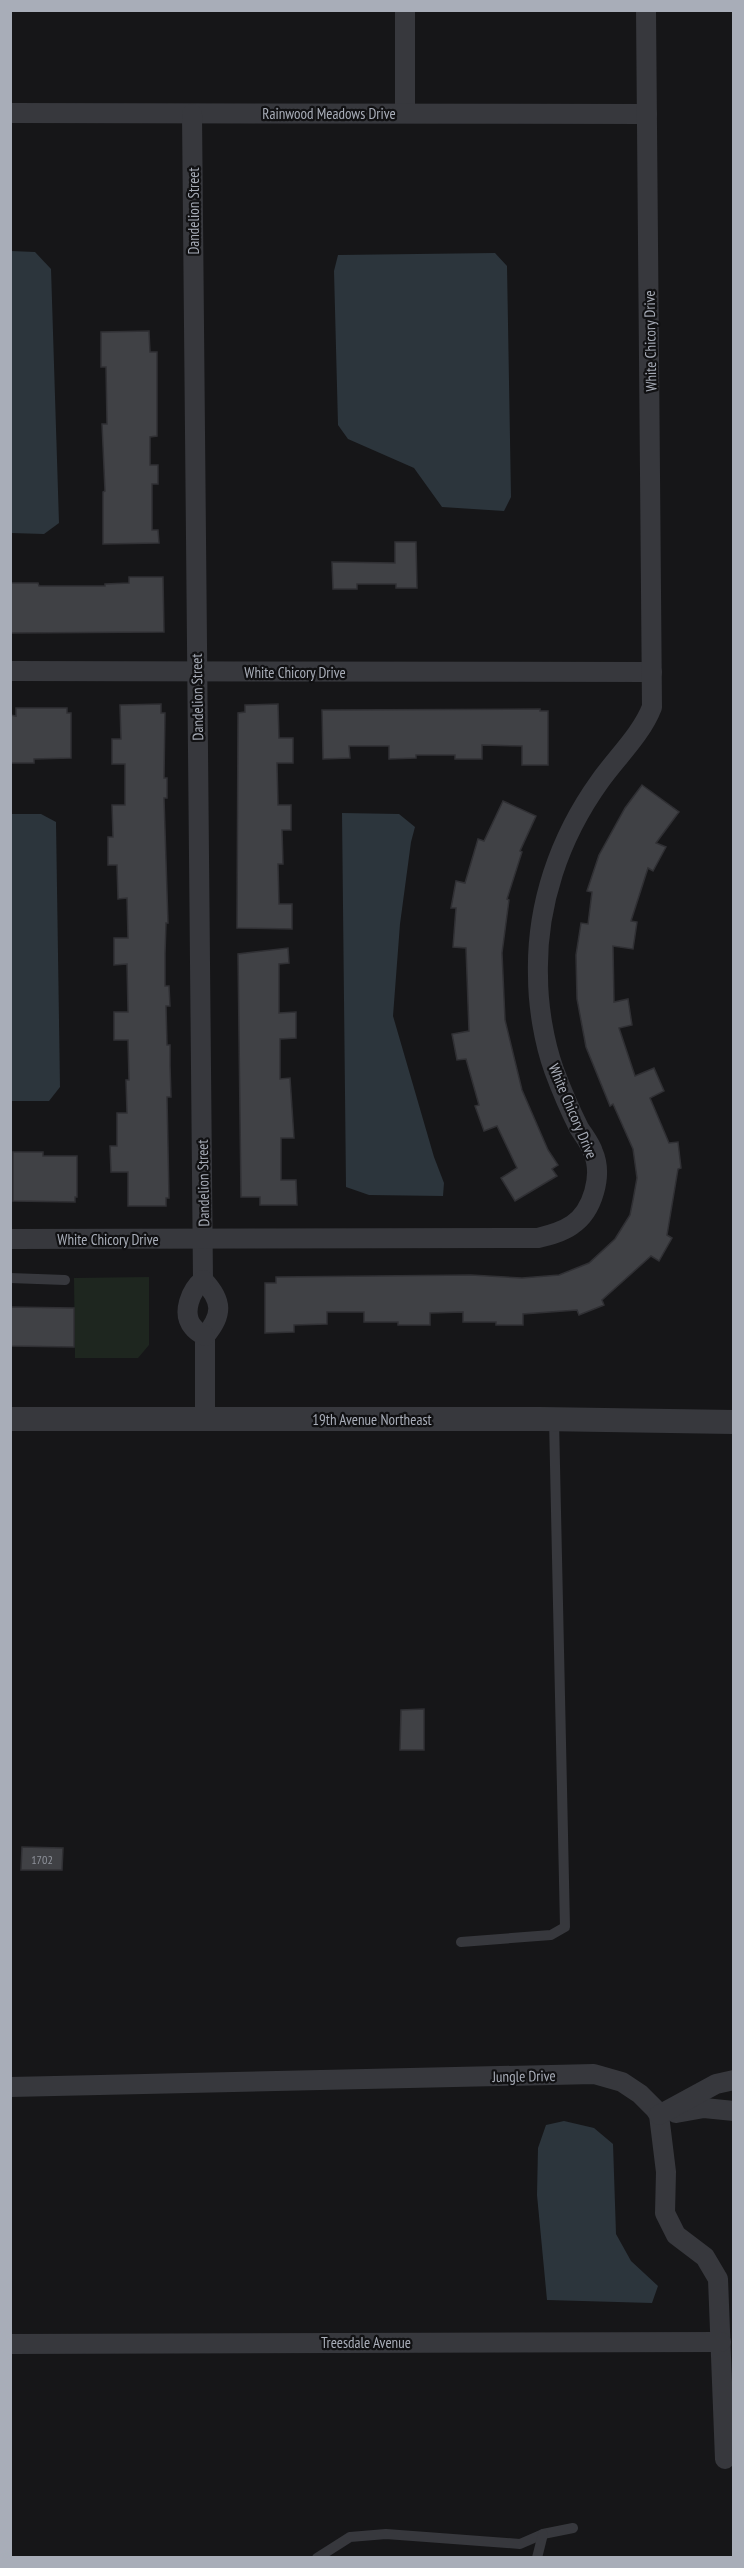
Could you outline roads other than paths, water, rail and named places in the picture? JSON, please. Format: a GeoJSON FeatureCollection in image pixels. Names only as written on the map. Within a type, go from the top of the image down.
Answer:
{"type":"FeatureCollection","features":[{"type":"Feature","properties":{"kind":"street"},"geometry":{"type":"LineString","coordinates":[[405,10],[405,113]]}},
{"type":"Feature","properties":{"kind":"street","name":"White Chicory Drive"},"geometry":{"type":"LineString","coordinates":[[10,1239],[538,1238],[573,1224],[584,1214],[594,1195],[597,1174],[594,1153],[578,1126],[553,1068],[543,1022],[537,977],[539,936],[545,894],[564,843],[593,790],[646,722],[652,708],[646,10]]}},
{"type":"Feature","properties":{"kind":"street","name":"Rainwood Meadows Drive"},"geometry":{"type":"LineString","coordinates":[[10,113],[647,114]]}},
{"type":"Feature","properties":{"kind":"street","name":"Dandelion Street"},"geometry":{"type":"LineString","coordinates":[[192,114],[203,1239],[204,1280],[214,1291],[218,1302],[218,1315],[214,1325],[205,1336],[205,1419]]}},
{"type":"Feature","properties":{"kind":"street","name":"White Chicory Drive"},"geometry":{"type":"LineString","coordinates":[[10,672],[652,672]]}},
{"type":"Feature","properties":{"kind":"street"},"geometry":{"type":"LineString","coordinates":[[204,1280],[196,1286],[189,1299],[187,1314],[192,1327],[205,1336]]}},
{"type":"Feature","properties":{"kind":"street","name":"19th Avenue Northeast"},"geometry":{"type":"LineString","coordinates":[[10,1419],[554,1419],[734,1422]]}},
{"type":"Feature","properties":{"kind":"street","name":"Jungle Drive"},"geometry":{"type":"LineString","coordinates":[[10,2087],[594,2074],[622,2082],[649,2101],[659,2115]]}},
{"type":"Feature","properties":{"kind":"street"},"geometry":{"type":"LineString","coordinates":[[659,2115],[716,2084],[734,2080]]}},
{"type":"Feature","properties":{"kind":"street"},"geometry":{"type":"LineString","coordinates":[[659,2115],[704,2108],[734,2111]]}},
{"type":"Feature","properties":{"kind":"street"},"geometry":{"type":"LineString","coordinates":[[659,2115],[666,2172],[665,2213],[676,2235],[705,2257],[718,2279],[725,2459]]}},
{"type":"Feature","properties":{"kind":"street","name":"Treesdale Avenue"},"geometry":{"type":"LineString","coordinates":[[10,2344],[721,2342]]}},
{"type":"Feature","properties":{"kind":"lane"},"geometry":{"type":"LineString","coordinates":[[10,1278],[65,1280]]}},
{"type":"Feature","properties":{"kind":"lane"},"geometry":{"type":"LineString","coordinates":[[461,1942],[551,1935],[565,1927],[554,1419]]}},
{"type":"Feature","properties":{"kind":"lane"},"geometry":{"type":"LineString","coordinates":[[317,2558],[350,2537],[386,2534],[520,2544],[543,2534],[573,2528]]}},
{"type":"Feature","properties":{"kind":"lane"},"geometry":{"type":"LineString","coordinates":[[537,2558],[543,2534]]}}]}
